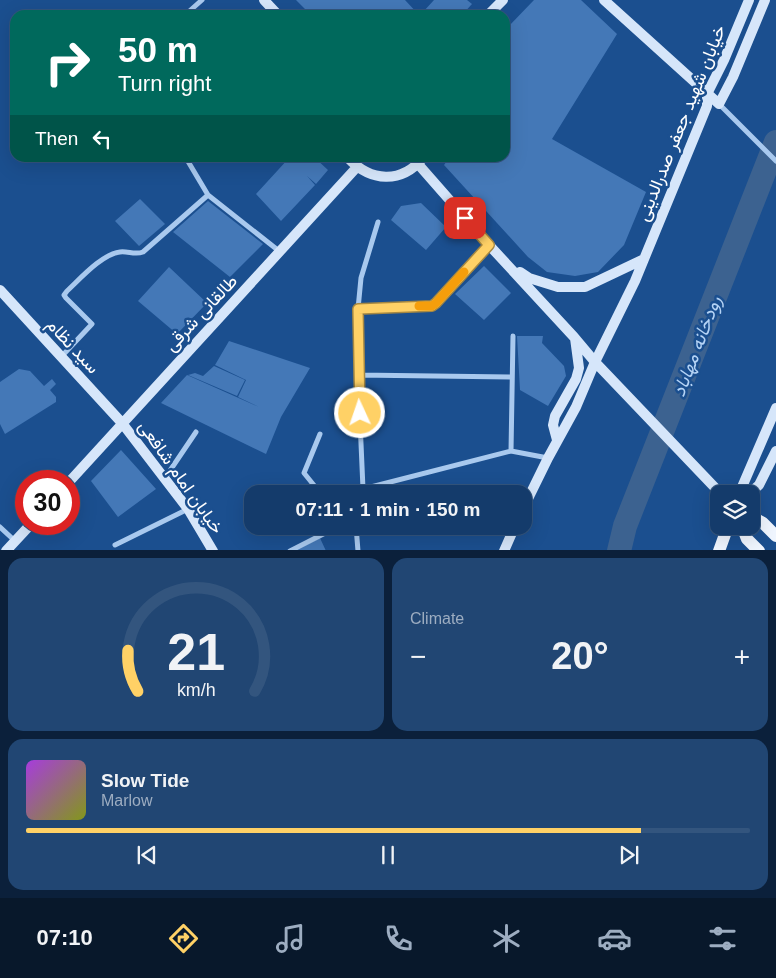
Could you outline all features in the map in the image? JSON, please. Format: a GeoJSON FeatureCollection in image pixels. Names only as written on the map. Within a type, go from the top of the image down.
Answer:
{"type":"FeatureCollection","features":[{"type":"Feature","properties":{"kind":"main road"},"geometry":{"type":"LineString","coordinates":[[760,521],[776,536]]}},
{"type":"Feature","properties":{"kind":"main road"},"geometry":{"type":"LineString","coordinates":[[719,550],[725,535]]}},
{"type":"Feature","properties":{"kind":"main road"},"geometry":{"type":"LineString","coordinates":[[745,535],[755,550]]}},
{"type":"Feature","properties":{"kind":"street"},"geometry":{"type":"LineString","coordinates":[[191,10],[202,0]]}},
{"type":"Feature","properties":{"kind":"street"},"geometry":{"type":"LineString","coordinates":[[264,0],[273,10]]}},
{"type":"Feature","properties":{"kind":"street"},"geometry":{"type":"LineString","coordinates":[[493,10],[502,0]]}},
{"type":"Feature","properties":{"kind":"street"},"geometry":{"type":"LineString","coordinates":[[604,0],[719,104],[776,161]]}},
{"type":"Feature","properties":{"kind":"street","name":"خیابان شهید جعفر صدرالدینی"},"geometry":{"type":"LineString","coordinates":[[532,491],[576,407],[595,362],[644,259],[707,106],[707,94],[724,60],[749,0]]}},
{"type":"Feature","properties":{"kind":"street","name":"خیابان شهید جعفر صدرالدینی"},"geometry":{"type":"LineString","coordinates":[[719,104],[733,77],[764,0]]}},
{"type":"Feature","properties":{"kind":"street"},"geometry":{"type":"LineString","coordinates":[[707,106],[719,104]]}},
{"type":"Feature","properties":{"kind":"street"},"geometry":{"type":"LineString","coordinates":[[188,162],[208,195],[280,252]]}},
{"type":"Feature","properties":{"kind":"street"},"geometry":{"type":"LineString","coordinates":[[352,162],[357,168],[371,175],[387,177],[403,174],[418,162]]}},
{"type":"Feature","properties":{"kind":"street"},"geometry":{"type":"LineString","coordinates":[[423,162],[489,245],[595,362],[713,485]]}},
{"type":"Feature","properties":{"kind":"street","name":"طالقانی شرقی"},"geometry":{"type":"LineString","coordinates":[[80,470],[357,168]]}},
{"type":"Feature","properties":{"kind":"street"},"geometry":{"type":"LineString","coordinates":[[61,357],[92,324],[66,298],[64,295],[67,291],[101,261],[112,254],[121,252],[138,254],[143,252],[208,195]]}},
{"type":"Feature","properties":{"kind":"street"},"geometry":{"type":"LineString","coordinates":[[363,485],[358,374],[358,309],[361,278],[378,222]]}},
{"type":"Feature","properties":{"kind":"street"},"geometry":{"type":"LineString","coordinates":[[358,309],[432,306],[489,245]]}},
{"type":"Feature","properties":{"kind":"street"},"geometry":{"type":"LineString","coordinates":[[505,262],[529,278],[558,287],[585,287],[644,259]]}},
{"type":"Feature","properties":{"kind":"street","name":"سید نظام"},"geometry":{"type":"LineString","coordinates":[[0,290],[122,423]]}},
{"type":"Feature","properties":{"kind":"street"},"geometry":{"type":"LineString","coordinates":[[510,451],[513,336]]}},
{"type":"Feature","properties":{"kind":"street"},"geometry":{"type":"LineString","coordinates":[[558,440],[553,425],[555,416],[576,379],[579,368],[574,337]]}},
{"type":"Feature","properties":{"kind":"street"},"geometry":{"type":"LineString","coordinates":[[358,374],[512,377]]}},
{"type":"Feature","properties":{"kind":"street"},"geometry":{"type":"LineString","coordinates":[[743,485],[776,408]]}},
{"type":"Feature","properties":{"kind":"street","name":"خیابان امام شافعی"},"geometry":{"type":"LineString","coordinates":[[122,423],[188,509],[213,550]]}},
{"type":"Feature","properties":{"kind":"street"},"geometry":{"type":"LineString","coordinates":[[164,478],[196,432]]}},
{"type":"Feature","properties":{"kind":"street"},"geometry":{"type":"LineString","coordinates":[[313,485],[304,473],[320,434]]}},
{"type":"Feature","properties":{"kind":"street"},"geometry":{"type":"LineString","coordinates":[[385,485],[510,451],[548,458]]}},
{"type":"Feature","properties":{"kind":"street"},"geometry":{"type":"LineString","coordinates":[[758,485],[776,451]]}},
{"type":"Feature","properties":{"kind":"street"},"geometry":{"type":"LineString","coordinates":[[115,545],[188,509]]}},
{"type":"Feature","properties":{"kind":"street"},"geometry":{"type":"LineString","coordinates":[[0,527],[15,541]]}},
{"type":"Feature","properties":{"kind":"street"},"geometry":{"type":"LineString","coordinates":[[6,550],[20,535]]}},
{"type":"Feature","properties":{"kind":"street"},"geometry":{"type":"LineString","coordinates":[[290,550],[316,535]]}},
{"type":"Feature","properties":{"kind":"street"},"geometry":{"type":"LineString","coordinates":[[357,535],[358,550]]}},
{"type":"Feature","properties":{"kind":"street"},"geometry":{"type":"LineString","coordinates":[[504,550],[512,535]]}},
{"type":"Feature","properties":{"kind":"building"},"geometry":{"type":"Polygon","coordinates":[[[296,0],[405,0],[414,10],[306,10],[296,0]]]}},
{"type":"Feature","properties":{"kind":"building"},"geometry":{"type":"Polygon","coordinates":[[[434,0],[467,0],[472,4],[467,10],[425,10],[434,0]]]}},
{"type":"Feature","properties":{"kind":"building"},"geometry":{"type":"Polygon","coordinates":[[[534,0],[581,0],[617,34],[552,139],[646,192],[624,245],[598,272],[575,276],[547,272],[528,257],[444,165],[446,162],[510,162],[510,25],[534,0]]]}},
{"type":"Feature","properties":{"kind":"building"},"geometry":{"type":"Polygon","coordinates":[[[285,162],[319,162],[328,170],[316,184],[307,176],[315,185],[281,221],[256,194],[285,162]]]}},
{"type":"Feature","properties":{"kind":"building"},"geometry":{"type":"Polygon","coordinates":[[[140,199],[165,224],[139,246],[115,221],[140,199]]]}},
{"type":"Feature","properties":{"kind":"building"},"geometry":{"type":"Polygon","coordinates":[[[208,201],[263,244],[230,277],[173,232],[208,201]]]}},
{"type":"Feature","properties":{"kind":"building"},"geometry":{"type":"Polygon","coordinates":[[[421,203],[446,227],[426,250],[391,220],[401,206],[421,203]]]}},
{"type":"Feature","properties":{"kind":"building"},"geometry":{"type":"Polygon","coordinates":[[[484,266],[511,293],[484,320],[455,294],[484,266]]]}},
{"type":"Feature","properties":{"kind":"building"},"geometry":{"type":"Polygon","coordinates":[[[169,267],[207,303],[177,334],[138,301],[169,267]]]}},
{"type":"Feature","properties":{"kind":"building"},"geometry":{"type":"Polygon","coordinates":[[[517,336],[543,336],[542,343],[564,366],[566,376],[548,406],[520,390],[517,336]]]}},
{"type":"Feature","properties":{"kind":"building"},"geometry":{"type":"Polygon","coordinates":[[[229,341],[310,368],[281,417],[266,454],[161,403],[187,375],[259,407],[238,397],[246,380],[215,365],[229,341]]]}},
{"type":"Feature","properties":{"kind":"building"},"geometry":{"type":"Polygon","coordinates":[[[214,366],[245,380],[237,396],[188,375],[195,373],[203,376],[214,366]]]}},
{"type":"Feature","properties":{"kind":"building"},"geometry":{"type":"Polygon","coordinates":[[[19,369],[30,371],[44,386],[52,379],[56,384],[50,390],[56,397],[56,402],[5,434],[0,424],[0,382],[19,369]]]}},
{"type":"Feature","properties":{"kind":"building"},"geometry":{"type":"Polygon","coordinates":[[[121,450],[156,489],[118,517],[91,481],[121,450]]]}},
{"type":"Feature","properties":{"kind":"building"},"geometry":{"type":"Polygon","coordinates":[[[320,538],[326,550],[297,550],[320,538]]]}},
{"type":"Feature","properties":{"kind":"waterway","name":"رودخانه مهاباد"},"geometry":{"type":"LineString","coordinates":[[619,550],[625,526],[776,142]]}},
{"type":"Feature","properties":{"kind":"slow traffic"},"geometry":{"type":"LineString","coordinates":[[419,306],[432,306],[436,303],[464,272]]}},
{"type":"Feature","properties":{"kind":"route"},"geometry":{"type":"LineString","coordinates":[[360,413],[358,309],[432,306],[436,303],[489,245],[465,218]]}}]}
